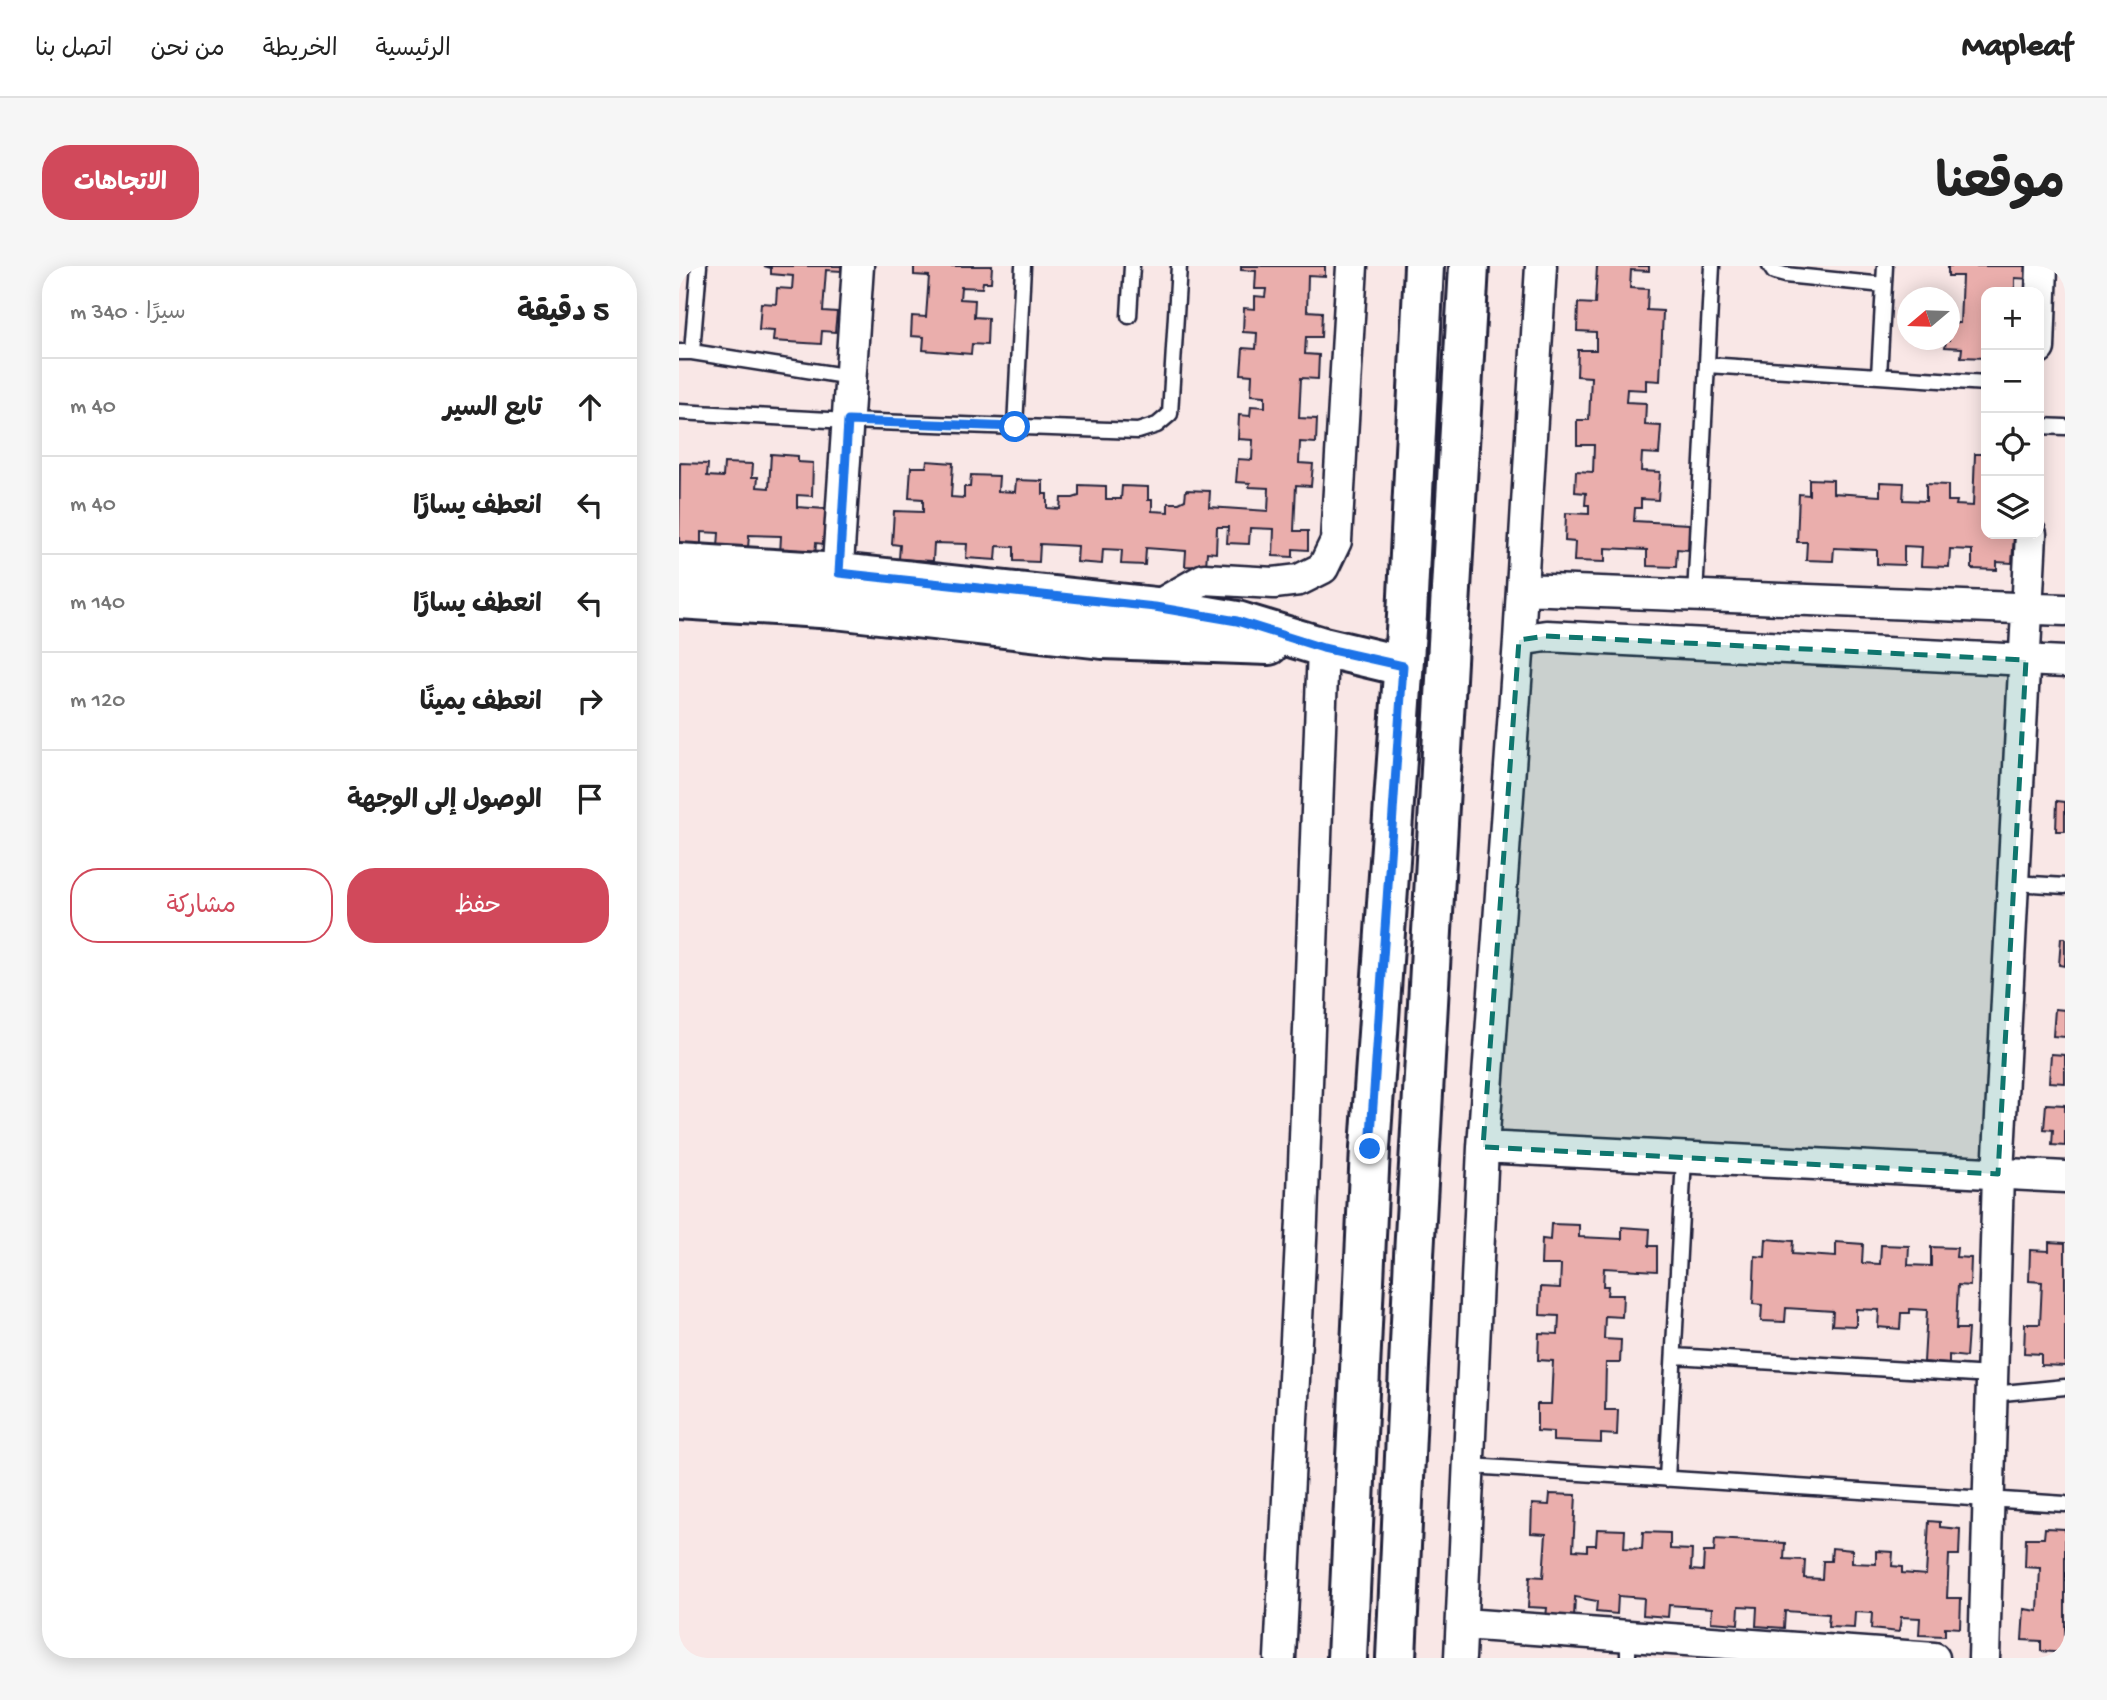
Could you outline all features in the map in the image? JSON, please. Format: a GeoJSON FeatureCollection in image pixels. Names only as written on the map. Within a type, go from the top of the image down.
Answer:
{"type":"FeatureCollection","features":[{"type":"Feature","properties":{"kind":"street"},"geometry":{"type":"LineString","coordinates":[[837,591],[858,266]]}},
{"type":"Feature","properties":{"kind":"street"},"geometry":{"type":"LineString","coordinates":[[1155,607],[1204,579],[1274,583],[1299,580],[1323,568],[1336,541],[1352,266]]}},
{"type":"Feature","properties":{"kind":"street"},"geometry":{"type":"LineString","coordinates":[[1347,1658],[1370,1149],[1403,666],[1424,266]]}},
{"type":"Feature","properties":{"kind":"street"},"geometry":{"type":"LineString","coordinates":[[1396,1658],[1414,1255],[1469,266]]}},
{"type":"Feature","properties":{"kind":"street"},"geometry":{"type":"LineString","coordinates":[[1461,1658],[1483,1147],[1523,589],[1541,266]]}},
{"type":"Feature","properties":{"kind":"street"},"geometry":{"type":"LineString","coordinates":[[2041,287],[2042,266]]}},
{"type":"Feature","properties":{"kind":"street"},"geometry":{"type":"LineString","coordinates":[[1984,1658],[1999,1174],[2031,539]]}},
{"type":"Feature","properties":{"kind":"street"},"geometry":{"type":"LineString","coordinates":[[679,563],[1103,639],[1323,648]]}},
{"type":"Feature","properties":{"kind":"street"},"geometry":{"type":"LineString","coordinates":[[1523,589],[2065,610]]}},
{"type":"Feature","properties":{"kind":"street"},"geometry":{"type":"LineString","coordinates":[[679,599],[837,591],[1155,607],[1237,621],[1323,648],[1403,666]]}},
{"type":"Feature","properties":{"kind":"street"},"geometry":{"type":"LineString","coordinates":[[1519,640],[1546,636],[2065,662]]}},
{"type":"Feature","properties":{"kind":"street"},"geometry":{"type":"LineString","coordinates":[[1280,1658],[1302,1220],[1323,648]]}},
{"type":"Feature","properties":{"kind":"street"},"geometry":{"type":"LineString","coordinates":[[1483,1147],[2065,1177]]}},
{"type":"Feature","properties":{"kind":"street"},"geometry":{"type":"LineString","coordinates":[[1463,1624],[1628,1647],[1934,1658]]}},
{"type":"Feature","properties":{"kind":"lane"},"geometry":{"type":"LineString","coordinates":[[699,266],[686,352],[851,377]]}},
{"type":"Feature","properties":{"kind":"lane"},"geometry":{"type":"LineString","coordinates":[[1015,427],[1023,266]]}},
{"type":"Feature","properties":{"kind":"lane"},"geometry":{"type":"LineString","coordinates":[[1129,316],[1132,266]]}},
{"type":"Feature","properties":{"kind":"lane"},"geometry":{"type":"LineString","coordinates":[[679,412],[1138,432],[1157,425],[1170,414],[1179,266]]}},
{"type":"Feature","properties":{"kind":"lane"},"geometry":{"type":"LineString","coordinates":[[1695,596],[1712,266]]}},
{"type":"Feature","properties":{"kind":"lane"},"geometry":{"type":"LineString","coordinates":[[1770,266],[1774,272],[1786,275],[1833,273],[1884,285]]}},
{"type":"Feature","properties":{"kind":"lane"},"geometry":{"type":"LineString","coordinates":[[1879,376],[1885,266]]}},
{"type":"Feature","properties":{"kind":"lane"},"geometry":{"type":"LineString","coordinates":[[1707,365],[1981,383]]}},
{"type":"Feature","properties":{"kind":"lane"},"geometry":{"type":"LineString","coordinates":[[2044,426],[2065,427]]}},
{"type":"Feature","properties":{"kind":"lane"},"geometry":{"type":"LineString","coordinates":[[2014,883],[2065,886]]}},
{"type":"Feature","properties":{"kind":"lane"},"geometry":{"type":"LineString","coordinates":[[1667,1479],[1684,1157]]}},
{"type":"Feature","properties":{"kind":"lane"},"geometry":{"type":"LineString","coordinates":[[1674,1356],[1992,1385],[2065,1387]]}},
{"type":"Feature","properties":{"kind":"lane"},"geometry":{"type":"LineString","coordinates":[[1469,1466],[2065,1504]]}},
{"type":"Feature","properties":{"kind":"highlighted area"},"geometry":{"type":"Polygon","coordinates":[[[1546,636],[2026,660],[1998,1174],[1483,1147],[1519,640],[1546,636]]]}},
{"type":"Feature","properties":{"kind":"building"},"geometry":{"type":"Polygon","coordinates":[[[764,266],[841,266],[841,271],[826,270],[823,311],[837,312],[835,332],[822,331],[821,344],[773,341],[774,331],[759,330],[761,303],[776,304],[777,288],[792,289],[793,276],[771,274],[771,268],[764,266]]]}},
{"type":"Feature","properties":{"kind":"building"},"geometry":{"type":"Polygon","coordinates":[[[914,266],[992,266],[991,282],[983,282],[982,288],[961,287],[960,299],[975,300],[974,317],[988,318],[987,345],[972,344],[971,354],[923,350],[924,337],[911,336],[912,316],[926,317],[929,276],[914,275],[914,266]]]}},
{"type":"Feature","properties":{"kind":"building"},"geometry":{"type":"Polygon","coordinates":[[[1241,266],[1325,266],[1325,276],[1308,275],[1307,311],[1322,312],[1321,337],[1306,337],[1305,354],[1319,355],[1318,379],[1301,378],[1299,418],[1317,419],[1316,443],[1300,442],[1299,463],[1313,464],[1311,486],[1296,485],[1294,531],[1308,531],[1308,550],[1293,549],[1293,557],[1273,556],[1274,529],[1250,528],[1249,544],[1227,543],[1228,527],[1217,527],[1216,553],[1207,552],[1206,567],[1185,566],[1186,551],[1146,548],[1145,565],[1121,564],[1122,550],[1103,549],[1102,564],[1077,562],[1078,546],[1040,544],[1039,562],[1014,561],[1014,547],[997,546],[996,560],[966,558],[967,544],[934,543],[933,561],[899,559],[900,545],[892,544],[894,511],[923,512],[923,499],[909,498],[911,467],[926,467],[927,461],[953,463],[951,497],[964,498],[964,487],[970,487],[971,475],[999,476],[998,491],[1015,492],[1016,480],[1043,481],[1047,508],[1060,509],[1061,498],[1079,496],[1079,485],[1106,486],[1106,499],[1121,499],[1122,486],[1148,487],[1148,500],[1152,500],[1152,511],[1168,512],[1168,503],[1185,500],[1186,490],[1210,491],[1209,507],[1268,511],[1269,488],[1249,487],[1250,483],[1236,482],[1238,459],[1252,460],[1253,440],[1238,439],[1239,415],[1250,416],[1251,406],[1265,407],[1265,396],[1251,395],[1252,375],[1241,374],[1243,348],[1256,349],[1257,333],[1243,332],[1244,308],[1255,309],[1255,296],[1265,297],[1266,289],[1255,289],[1256,271],[1241,270],[1241,266]]]}},
{"type":"Feature","properties":{"kind":"building"},"geometry":{"type":"Polygon","coordinates":[[[1597,266],[1649,266],[1649,271],[1631,270],[1630,288],[1648,289],[1647,310],[1663,311],[1660,381],[1646,380],[1646,390],[1627,389],[1626,402],[1646,403],[1645,425],[1661,426],[1659,454],[1642,453],[1641,471],[1660,472],[1658,500],[1641,499],[1641,508],[1635,508],[1634,521],[1689,524],[1688,550],[1677,549],[1676,567],[1647,566],[1647,550],[1605,548],[1605,562],[1574,561],[1575,542],[1565,541],[1566,513],[1589,514],[1589,505],[1585,505],[1586,493],[1575,492],[1576,471],[1593,472],[1594,445],[1577,445],[1577,420],[1589,420],[1591,377],[1577,376],[1578,350],[1596,350],[1596,332],[1577,331],[1578,303],[1595,304],[1597,266]]]}},
{"type":"Feature","properties":{"kind":"building"},"geometry":{"type":"Polygon","coordinates":[[[1948,266],[2030,266],[2030,279],[2015,278],[2015,287],[1981,287],[1981,358],[1961,357],[1962,276],[1948,276],[1948,266]]]}},
{"type":"Feature","properties":{"kind":"building"},"geometry":{"type":"Polygon","coordinates":[[[771,454],[798,456],[798,462],[813,463],[812,496],[797,495],[797,507],[826,509],[824,544],[816,543],[815,558],[780,555],[781,536],[749,535],[748,548],[718,547],[719,533],[701,532],[701,546],[679,544],[680,463],[708,464],[707,476],[723,477],[724,463],[753,464],[752,477],[758,477],[757,487],[769,488],[771,454]]]}},
{"type":"Feature","properties":{"kind":"building"},"geometry":{"type":"Polygon","coordinates":[[[1975,454],[1981,454],[1981,539],[2014,539],[2012,563],[1997,562],[1997,570],[1972,569],[1972,550],[1950,549],[1949,567],[1921,566],[1922,547],[1904,546],[1904,565],[1877,564],[1877,550],[1834,548],[1833,561],[1806,560],[1807,542],[1797,542],[1799,494],[1809,495],[1809,479],[1833,480],[1833,493],[1880,496],[1880,482],[1904,483],[1903,500],[1926,501],[1926,484],[1948,485],[1948,501],[1957,501],[1956,505],[1973,506],[1975,454]]]}},
{"type":"Feature","properties":{"kind":"building"},"geometry":{"type":"Polygon","coordinates":[[[2057,801],[2065,802],[2065,831],[2056,831],[2057,801]]]}},
{"type":"Feature","properties":{"kind":"building"},"geometry":{"type":"Polygon","coordinates":[[[2061,938],[2065,938],[2065,966],[2059,965],[2061,938]]]}},
{"type":"Feature","properties":{"kind":"building"},"geometry":{"type":"Polygon","coordinates":[[[2055,1009],[2065,1010],[2065,1037],[2053,1036],[2055,1009]]]}},
{"type":"Feature","properties":{"kind":"building"},"geometry":{"type":"Polygon","coordinates":[[[2051,1054],[2065,1055],[2065,1083],[2049,1082],[2051,1054]]]}},
{"type":"Feature","properties":{"kind":"building"},"geometry":{"type":"Polygon","coordinates":[[[2046,1104],[2065,1105],[2065,1146],[2052,1145],[2053,1130],[2044,1129],[2046,1104]]]}},
{"type":"Feature","properties":{"kind":"building"},"geometry":{"type":"Polygon","coordinates":[[[1551,1224],[1579,1225],[1579,1237],[1622,1239],[1622,1227],[1650,1229],[1649,1246],[1657,1246],[1657,1271],[1604,1268],[1603,1286],[1608,1286],[1607,1295],[1623,1295],[1622,1317],[1605,1316],[1604,1339],[1621,1340],[1620,1363],[1606,1363],[1605,1410],[1618,1410],[1617,1435],[1601,1434],[1601,1443],[1553,1441],[1553,1432],[1537,1431],[1537,1404],[1551,1404],[1553,1361],[1538,1360],[1539,1333],[1558,1334],[1559,1316],[1540,1315],[1541,1287],[1560,1288],[1561,1265],[1541,1265],[1542,1239],[1550,1240],[1551,1224]]]}},
{"type":"Feature","properties":{"kind":"building"},"geometry":{"type":"Polygon","coordinates":[[[1766,1239],[1793,1241],[1792,1254],[1836,1257],[1836,1242],[1863,1244],[1862,1263],[1880,1264],[1881,1245],[1909,1246],[1908,1265],[1931,1266],[1931,1247],[1957,1248],[1956,1257],[1971,1258],[1970,1286],[1958,1285],[1956,1329],[1968,1329],[1966,1357],[1949,1355],[1949,1364],[1924,1362],[1927,1310],[1910,1309],[1910,1313],[1901,1313],[1900,1329],[1878,1327],[1879,1310],[1856,1309],[1856,1326],[1832,1325],[1833,1311],[1786,1308],[1785,1322],[1761,1321],[1762,1305],[1753,1304],[1755,1256],[1765,1257],[1766,1239]]]}},
{"type":"Feature","properties":{"kind":"building"},"geometry":{"type":"Polygon","coordinates":[[[2049,1242],[2065,1243],[2065,1366],[2041,1365],[2041,1354],[2024,1353],[2025,1324],[2040,1324],[2042,1282],[2029,1281],[2030,1250],[2049,1251],[2049,1242]]]}},
{"type":"Feature","properties":{"kind":"building"},"geometry":{"type":"Polygon","coordinates":[[[1550,1494],[1576,1495],[1573,1550],[1587,1551],[1587,1545],[1596,1545],[1597,1529],[1625,1530],[1624,1548],[1642,1549],[1643,1532],[1670,1533],[1670,1549],[1692,1550],[1691,1570],[1703,1571],[1704,1552],[1714,1552],[1715,1539],[1785,1543],[1784,1559],[1805,1560],[1804,1578],[1822,1579],[1823,1561],[1831,1561],[1832,1548],[1852,1550],[1852,1563],[1876,1564],[1876,1551],[1893,1552],[1892,1566],[1902,1567],[1902,1573],[1926,1575],[1929,1521],[1940,1522],[1940,1527],[1960,1529],[1959,1555],[1949,1555],[1947,1598],[1961,1598],[1960,1628],[1945,1627],[1945,1636],[1919,1635],[1920,1618],[1901,1617],[1899,1632],[1871,1629],[1872,1613],[1855,1612],[1854,1628],[1828,1627],[1829,1614],[1785,1611],[1784,1628],[1756,1626],[1757,1607],[1739,1606],[1738,1624],[1711,1622],[1712,1608],[1669,1605],[1668,1617],[1643,1615],[1644,1598],[1618,1596],[1617,1614],[1596,1612],[1597,1601],[1575,1597],[1574,1619],[1546,1617],[1547,1608],[1528,1607],[1530,1576],[1543,1577],[1546,1534],[1531,1533],[1532,1504],[1549,1505],[1550,1494]]]}},
{"type":"Feature","properties":{"kind":"building"},"geometry":{"type":"Polygon","coordinates":[[[2045,1528],[2065,1529],[2065,1653],[2041,1651],[2041,1641],[2022,1640],[2024,1609],[2038,1611],[2040,1568],[2025,1567],[2026,1538],[2044,1538],[2045,1528]]]}},
{"type":"Feature","properties":{"kind":"route"},"geometry":{"type":"LineString","coordinates":[[1015,427],[848,421],[839,573],[1155,607],[1206,615],[1263,628],[1323,648],[1403,666],[1370,1149]]}}]}
